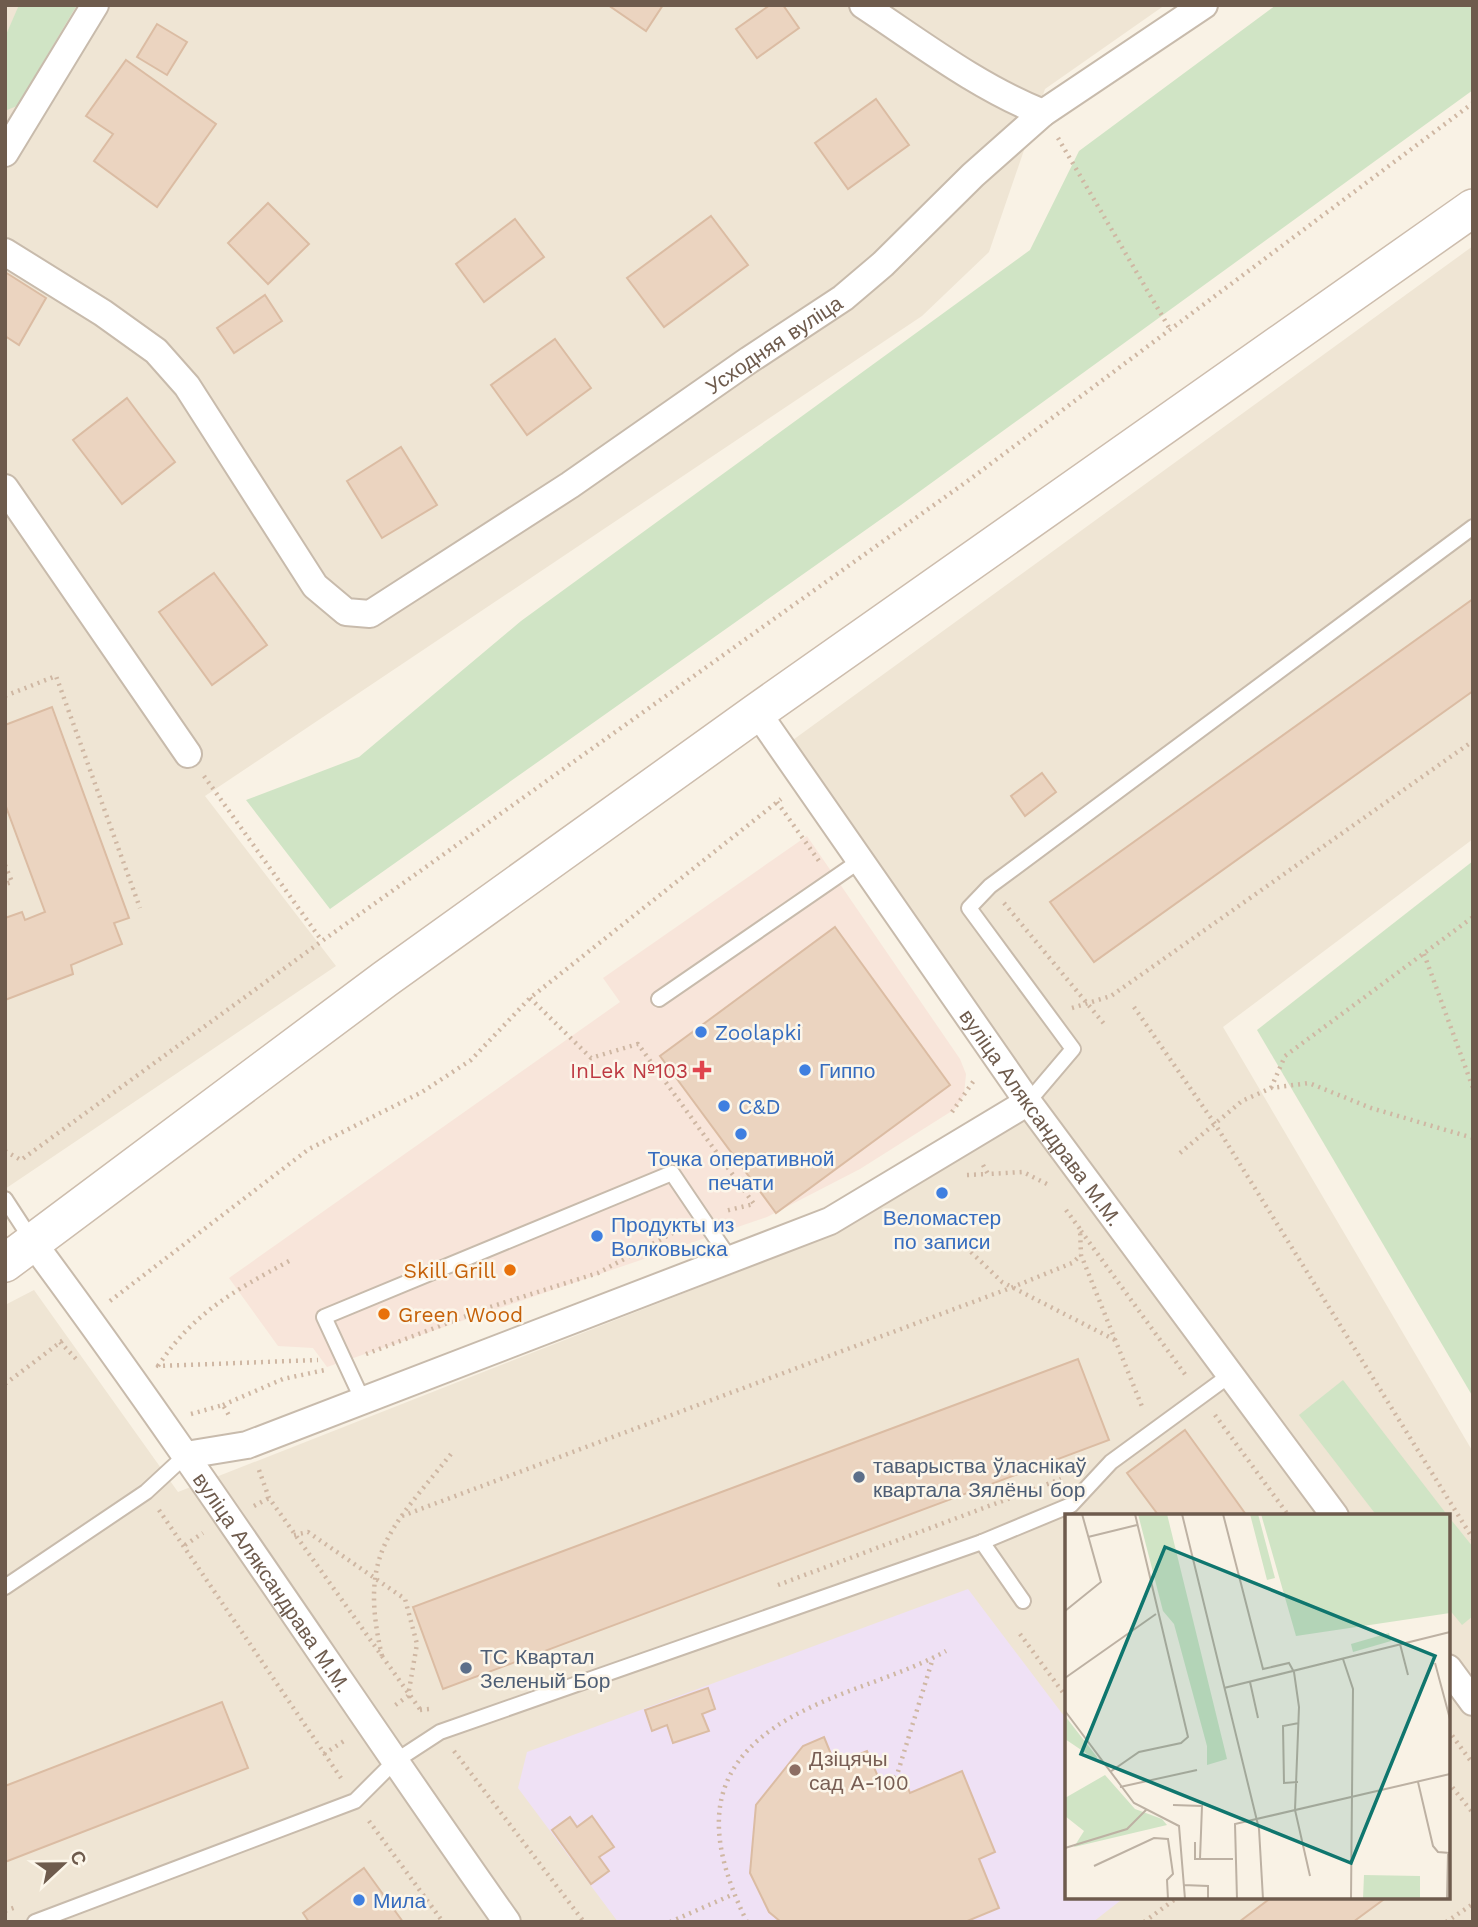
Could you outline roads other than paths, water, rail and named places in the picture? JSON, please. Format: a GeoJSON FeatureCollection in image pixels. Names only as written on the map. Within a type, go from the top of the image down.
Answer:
{"type":"FeatureCollection","features":[{"type":"Feature","properties":{"kind":"main road"},"geometry":{"type":"LineString","coordinates":[[19,1253],[386,979],[757,712],[1473,208]]}},
{"type":"Feature","properties":{"kind":"street"},"geometry":{"type":"LineString","coordinates":[[5,153],[95,5]]}},
{"type":"Feature","properties":{"kind":"street"},"geometry":{"type":"LineString","coordinates":[[863,5],[968,75],[1012,100],[1044,113]]}},
{"type":"Feature","properties":{"kind":"street","name":"Усходняя вуліца"},"geometry":{"type":"LineString","coordinates":[[5,252],[103,313],[156,351],[187,386],[316,586],[346,612],[370,614],[442,569],[843,298],[883,264],[972,175],[1044,113],[1204,5]]}},
{"type":"Feature","properties":{"kind":"street"},"geometry":{"type":"LineString","coordinates":[[5,488],[188,754]]}},
{"type":"Feature","properties":{"kind":"street","name":"вуліца Аляксандрава М.М."},"geometry":{"type":"LineString","coordinates":[[757,712],[803,783],[999,1062],[1334,1514]]}},
{"type":"Feature","properties":{"kind":"street"},"geometry":{"type":"LineString","coordinates":[[186,1455],[247,1445],[830,1221],[1028,1102]]}},
{"type":"Feature","properties":{"kind":"street","name":"вуліца Аляксандрава М.М."},"geometry":{"type":"LineString","coordinates":[[19,1253],[90,1319],[507,1922]]}},
{"type":"Feature","properties":{"kind":"lane"},"geometry":{"type":"LineString","coordinates":[[1028,1102],[1073,1049],[969,908],[990,886],[1473,527]]}},
{"type":"Feature","properties":{"kind":"lane"},"geometry":{"type":"LineString","coordinates":[[659,999],[858,862]]}},
{"type":"Feature","properties":{"kind":"lane"},"geometry":{"type":"LineString","coordinates":[[363,1401],[324,1317],[672,1173],[730,1258]]}},
{"type":"Feature","properties":{"kind":"lane"},"geometry":{"type":"LineString","coordinates":[[5,1199],[19,1253]]}},
{"type":"Feature","properties":{"kind":"lane"},"geometry":{"type":"LineString","coordinates":[[35,1922],[355,1801],[394,1762],[440,1732],[982,1542],[1072,1505],[1111,1462],[1230,1375]]}},
{"type":"Feature","properties":{"kind":"lane"},"geometry":{"type":"LineString","coordinates":[[5,1587],[146,1492],[186,1455]]}},
{"type":"Feature","properties":{"kind":"lane"},"geometry":{"type":"LineString","coordinates":[[982,1542],[1023,1601]]}},
{"type":"Feature","properties":{"kind":"place","name":"Zoolapki"},"geometry":{"type":"Point","coordinates":[701,1032]}},
{"type":"Feature","properties":{"kind":"place","name":"InLek №103"},"geometry":{"type":"Point","coordinates":[702,1070]}},
{"type":"Feature","properties":{"kind":"place","name":"Гиппо"},"geometry":{"type":"Point","coordinates":[805,1070]}},
{"type":"Feature","properties":{"kind":"place","name":"C&D"},"geometry":{"type":"Point","coordinates":[724,1106]}},
{"type":"Feature","properties":{"kind":"place","name":"Точка оперативной печати"},"geometry":{"type":"Point","coordinates":[741,1134]}},
{"type":"Feature","properties":{"kind":"place","name":"Веломастер по записи"},"geometry":{"type":"Point","coordinates":[942,1193]}},
{"type":"Feature","properties":{"kind":"place","name":"Продукты из Волковыска"},"geometry":{"type":"Point","coordinates":[597,1236]}},
{"type":"Feature","properties":{"kind":"place","name":"Skill Grill"},"geometry":{"type":"Point","coordinates":[510,1270]}},
{"type":"Feature","properties":{"kind":"place","name":"Green Wood"},"geometry":{"type":"Point","coordinates":[384,1314]}},
{"type":"Feature","properties":{"kind":"place","name":"таварыства ўласнікаў квартала Зялёны бор"},"geometry":{"type":"Point","coordinates":[859,1477]}},
{"type":"Feature","properties":{"kind":"place","name":"ТС Квартал Зеленый Бор"},"geometry":{"type":"Point","coordinates":[466,1668]}},
{"type":"Feature","properties":{"kind":"place","name":"Дзіцячы сад А-100"},"geometry":{"type":"Point","coordinates":[795,1770]}},
{"type":"Feature","properties":{"kind":"place","name":"Мила"},"geometry":{"type":"Point","coordinates":[359,1900]}}]}
